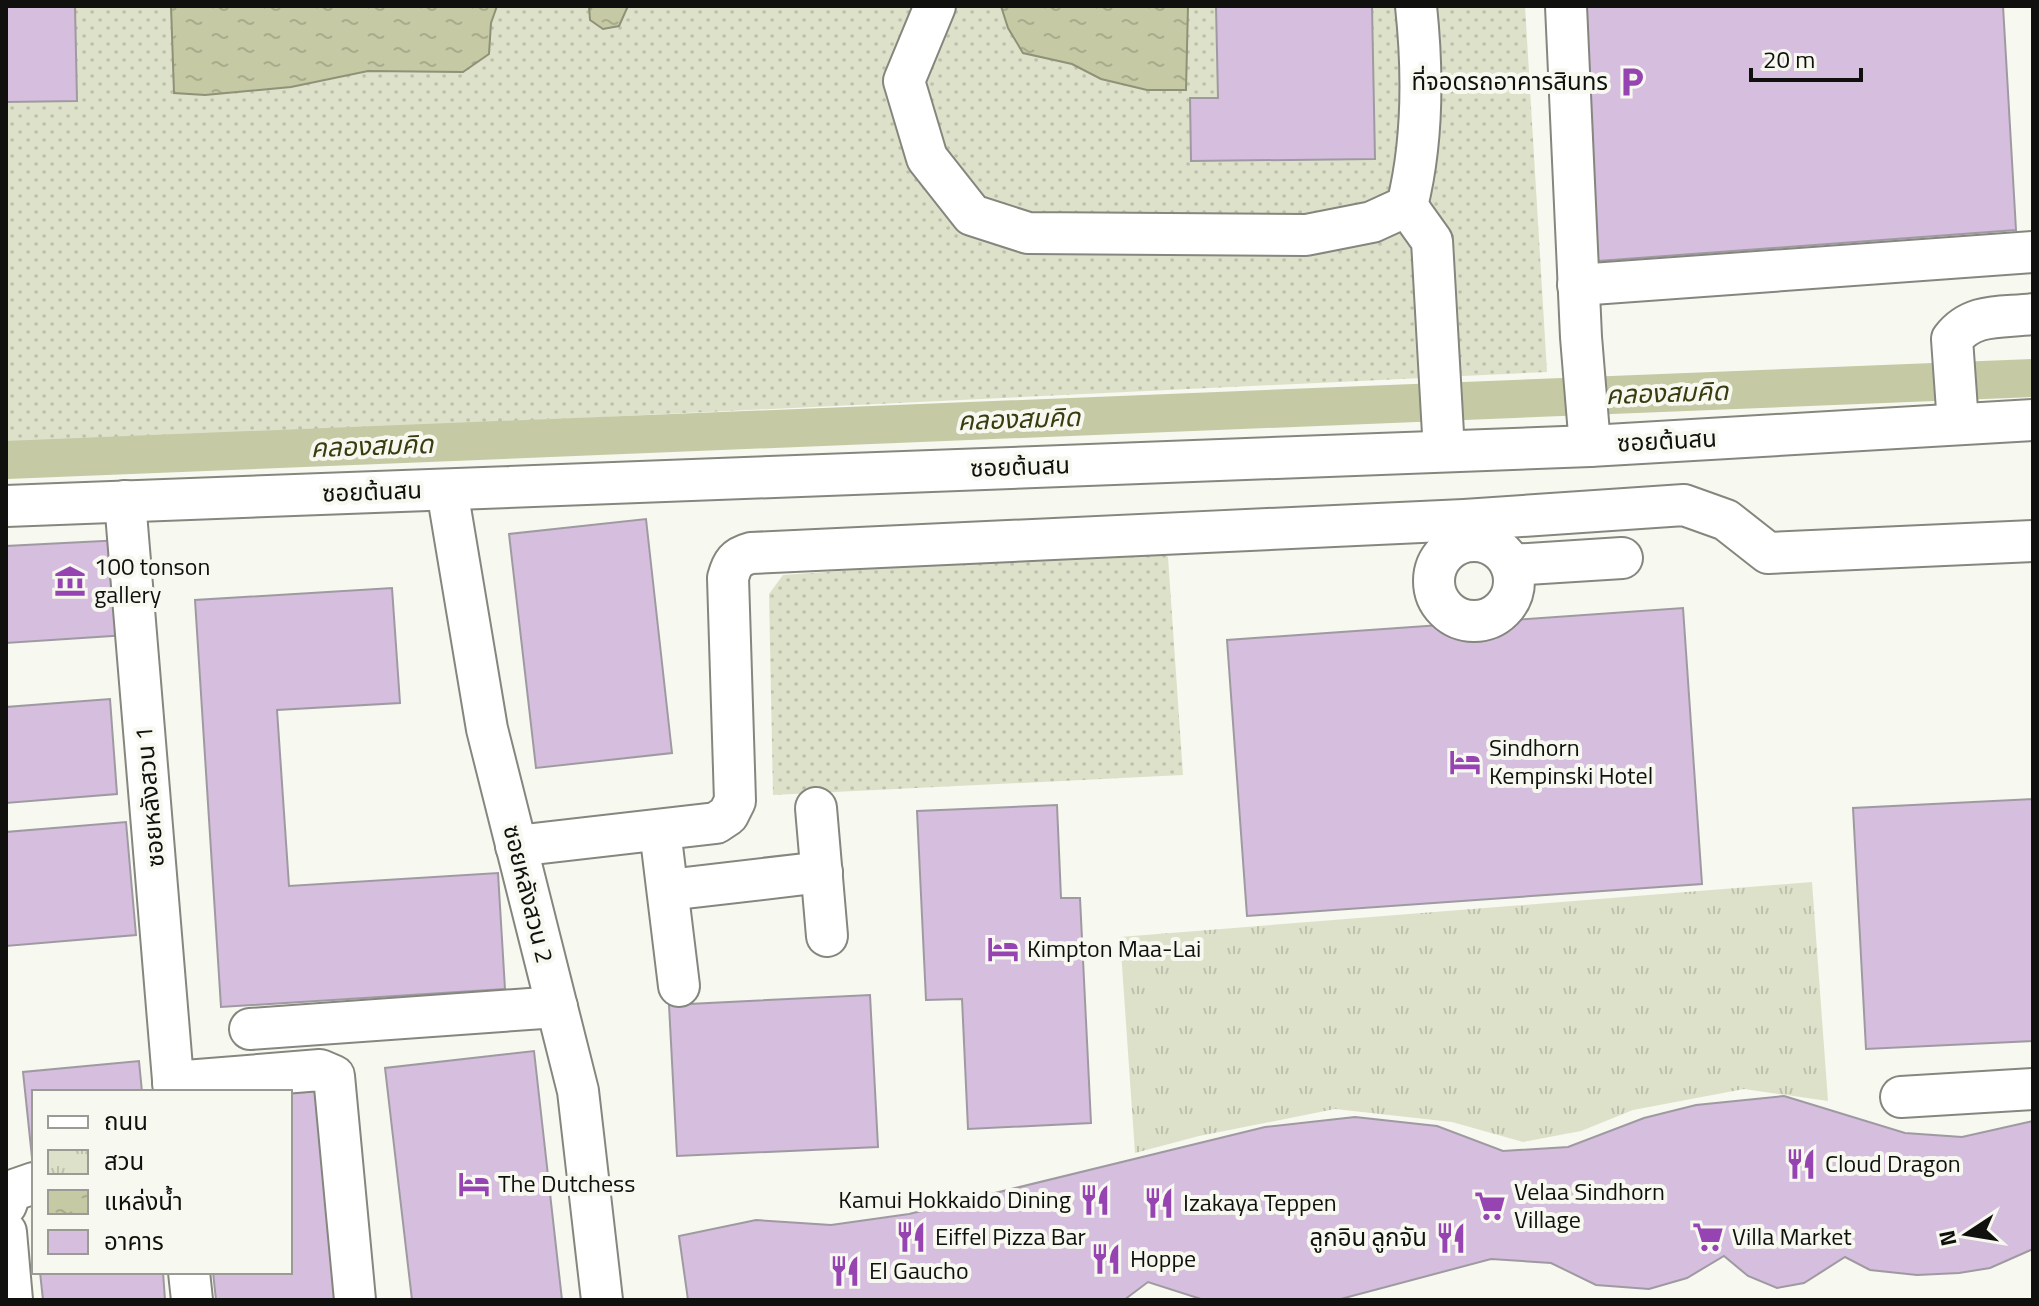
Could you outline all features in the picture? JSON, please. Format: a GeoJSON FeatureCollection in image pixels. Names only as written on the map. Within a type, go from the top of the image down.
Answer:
{"type":"FeatureCollection","features":[{"type":"Feature","properties":{"kind":"street"},"geometry":{"type":"LineString","coordinates":[[935,6],[904,81],[927,158],[972,215],[1028,233],[1306,235],[1372,222],[1407,206]]}},
{"type":"Feature","properties":{"kind":"street"},"geometry":{"type":"LineString","coordinates":[[1416,6],[1420,43],[1417,166],[1407,206],[1432,241],[1444,449]]}},
{"type":"Feature","properties":{"kind":"street"},"geometry":{"type":"LineString","coordinates":[[1566,6],[1587,416]]}},
{"type":"Feature","properties":{"kind":"street"},"geometry":{"type":"LineString","coordinates":[[1578,285],[2033,252]]}},
{"type":"Feature","properties":{"kind":"street"},"geometry":{"type":"LineString","coordinates":[[1955,392],[1952,339],[1962,326],[1978,318],[2033,314]]}},
{"type":"Feature","properties":{"kind":"street","name":"ซอยต้นสน"},"geometry":{"type":"LineString","coordinates":[[6,506],[1444,449],[1587,416],[1955,392],[2033,420]]}},
{"type":"Feature","properties":{"kind":"street","name":"ซอยหลังสวน 2"},"geometry":{"type":"LineString","coordinates":[[447,490],[487,729],[578,1091],[602,1300]]}},
{"type":"Feature","properties":{"kind":"street","name":"ซอยหลังสวน 1"},"geometry":{"type":"LineString","coordinates":[[125,501],[174,1087]]}},
{"type":"Feature","properties":{"kind":"street"},"geometry":{"type":"LineString","coordinates":[[516,846],[716,823],[728,815],[735,801],[728,578],[732,564],[739,556],[1465,530],[1684,505],[1726,520],[1768,553],[2033,541]]}},
{"type":"Feature","properties":{"kind":"street"},"geometry":{"type":"LineString","coordinates":[[1465,530],[1493,545],[1511,565],[1514,591],[1499,613],[1475,622],[1449,614],[1435,592],[1436,566],[1465,530]]}},
{"type":"Feature","properties":{"kind":"street"},"geometry":{"type":"LineString","coordinates":[[1511,565],[1622,558]]}},
{"type":"Feature","properties":{"kind":"street"},"geometry":{"type":"LineString","coordinates":[[816,808],[827,936]]}},
{"type":"Feature","properties":{"kind":"street"},"geometry":{"type":"LineString","coordinates":[[660,830],[679,986]]}},
{"type":"Feature","properties":{"kind":"street"},"geometry":{"type":"LineString","coordinates":[[668,890],[822,872]]}},
{"type":"Feature","properties":{"kind":"street"},"geometry":{"type":"LineString","coordinates":[[250,1029],[557,1007]]}},
{"type":"Feature","properties":{"kind":"street"},"geometry":{"type":"LineString","coordinates":[[174,1087],[320,1070],[334,1076],[355,1300]]}},
{"type":"Feature","properties":{"kind":"street"},"geometry":{"type":"LineString","coordinates":[[1901,1097],[2033,1089]]}},
{"type":"Feature","properties":{"kind":"street"},"geometry":{"type":"LineString","coordinates":[[6,1205],[11,1191],[32,1184]]}},
{"type":"Feature","properties":{"kind":"street"},"geometry":{"type":"LineString","coordinates":[[6,1232],[12,1300]]}},
{"type":"Feature","properties":{"kind":"street"},"geometry":{"type":"LineString","coordinates":[[189,1274],[192,1300]]}},
{"type":"Feature","properties":{"kind":"green space"},"geometry":{"type":"Polygon","coordinates":[[[6,6],[1525,6],[1547,372],[520,421],[6,450],[6,6]]]}},
{"type":"Feature","properties":{"kind":"green space"},"geometry":{"type":"Polygon","coordinates":[[[1155,548],[1168,557],[1183,775],[773,795],[769,594],[783,575],[1155,548]]]}},
{"type":"Feature","properties":{"kind":"green space"},"geometry":{"type":"Polygon","coordinates":[[[1812,882],[1828,1101],[1744,1089],[1633,1110],[1581,1131],[1523,1142],[1452,1122],[1335,1109],[1199,1136],[1135,1153],[1120,937],[1812,882]]]}},
{"type":"Feature","properties":{"kind":"water"},"geometry":{"type":"Polygon","coordinates":[[[171,6],[497,6],[491,23],[489,54],[463,72],[368,71],[291,87],[205,95],[174,93],[171,6]]]}},
{"type":"Feature","properties":{"kind":"water"},"geometry":{"type":"Polygon","coordinates":[[[589,6],[628,6],[619,26],[603,29],[590,20],[589,6]]]}},
{"type":"Feature","properties":{"kind":"water"},"geometry":{"type":"Polygon","coordinates":[[[1001,6],[1188,6],[1186,90],[1147,90],[1101,79],[1072,64],[1023,53],[1008,28],[1001,6]]]}},
{"type":"Feature","properties":{"kind":"building"},"geometry":{"type":"Polygon","coordinates":[[[6,6],[75,6],[77,101],[6,102],[6,6]]]}},
{"type":"Feature","properties":{"kind":"building"},"geometry":{"type":"Polygon","coordinates":[[[1216,6],[1372,6],[1375,159],[1191,161],[1190,98],[1218,98],[1216,6]]]}},
{"type":"Feature","properties":{"kind":"building"},"geometry":{"type":"Polygon","coordinates":[[[1586,6],[2003,6],[2016,230],[1598,261],[1586,6]]]}},
{"type":"Feature","properties":{"kind":"building"},"geometry":{"type":"Polygon","coordinates":[[[646,519],[672,753],[536,768],[509,534],[646,519]]]}},
{"type":"Feature","properties":{"kind":"building"},"geometry":{"type":"Polygon","coordinates":[[[122,540],[127,635],[6,643],[6,546],[122,540]]]}},
{"type":"Feature","properties":{"kind":"building"},"geometry":{"type":"Polygon","coordinates":[[[392,588],[400,703],[277,710],[289,886],[498,873],[505,989],[221,1007],[195,600],[392,588]]]}},
{"type":"Feature","properties":{"kind":"building","name":"Sindhorn Kempinski Hotel"},"geometry":{"type":"Polygon","coordinates":[[[1683,608],[1702,884],[1247,916],[1227,640],[1683,608]]]}},
{"type":"Feature","properties":{"kind":"building"},"geometry":{"type":"Polygon","coordinates":[[[110,699],[117,794],[6,803],[6,707],[110,699]]]}},
{"type":"Feature","properties":{"kind":"building"},"geometry":{"type":"Polygon","coordinates":[[[2033,799],[2033,1041],[1866,1049],[1853,808],[2033,799]]]}},
{"type":"Feature","properties":{"kind":"building","name":"Kimpton Maa-Lai"},"geometry":{"type":"Polygon","coordinates":[[[1057,805],[1061,898],[1080,898],[1091,1123],[968,1129],[962,999],[926,1000],[917,811],[1057,805]]]}},
{"type":"Feature","properties":{"kind":"building"},"geometry":{"type":"Polygon","coordinates":[[[126,822],[136,935],[6,946],[6,832],[126,822]]]}},
{"type":"Feature","properties":{"kind":"building"},"geometry":{"type":"Polygon","coordinates":[[[870,995],[878,1147],[677,1156],[669,1005],[870,995]]]}},
{"type":"Feature","properties":{"kind":"building","name":"The Dutchess"},"geometry":{"type":"Polygon","coordinates":[[[534,1051],[562,1300],[412,1300],[385,1068],[534,1051]]]}},
{"type":"Feature","properties":{"kind":"building"},"geometry":{"type":"Polygon","coordinates":[[[139,1061],[142,1090],[32,1090],[32,1158],[23,1072],[139,1061]]]}},
{"type":"Feature","properties":{"kind":"building"},"geometry":{"type":"Polygon","coordinates":[[[324,1088],[342,1300],[216,1300],[213,1274],[292,1274],[292,1092],[324,1088]]]}},
{"type":"Feature","properties":{"kind":"building","name":"Velaa Sindhorn Village"},"geometry":{"type":"Polygon","coordinates":[[[1784,1096],[1905,1133],[1962,1137],[2033,1121],[2033,1249],[1990,1268],[1917,1275],[1870,1270],[1845,1257],[1804,1283],[1777,1288],[1748,1276],[1724,1256],[1687,1278],[1649,1289],[1596,1285],[1551,1263],[1491,1259],[1337,1300],[1204,1300],[1148,1282],[1124,1300],[688,1300],[679,1236],[756,1220],[831,1225],[909,1214],[1265,1127],[1355,1117],[1437,1126],[1503,1151],[1568,1147],[1644,1118],[1696,1105],[1784,1096]]]}},
{"type":"Feature","properties":{"kind":"building"},"geometry":{"type":"Polygon","coordinates":[[[40,1274],[163,1274],[165,1300],[43,1300],[40,1274]]]}},
{"type":"Feature","properties":{"kind":"waterway","name":"คลองสมคิด"},"geometry":{"type":"LineString","coordinates":[[6,460],[2033,378]]}},
{"type":"Feature","properties":{"kind":"place","name":"ที่จอดรถอาคารสินทร"},"geometry":{"type":"Point","coordinates":[1632,82]}},
{"type":"Feature","properties":{"kind":"place","name":"100 tonson gallery"},"geometry":{"type":"Point","coordinates":[70,581]}},
{"type":"Feature","properties":{"kind":"place","name":"Sindhorn Kempinski Hotel"},"geometry":{"type":"Point","coordinates":[1465,762]}},
{"type":"Feature","properties":{"kind":"place","name":"Kimpton Maa-Lai"},"geometry":{"type":"Point","coordinates":[1003,949]}},
{"type":"Feature","properties":{"kind":"place","name":"Cloud Dragon"},"geometry":{"type":"Point","coordinates":[1801,1164]}},
{"type":"Feature","properties":{"kind":"place","name":"The Dutchess"},"geometry":{"type":"Point","coordinates":[474,1184]}},
{"type":"Feature","properties":{"kind":"place","name":"Kamui Hokkaido Dining"},"geometry":{"type":"Point","coordinates":[1095,1200]}},
{"type":"Feature","properties":{"kind":"place","name":"Izakaya Teppen"},"geometry":{"type":"Point","coordinates":[1159,1203]}},
{"type":"Feature","properties":{"kind":"place","name":"Velaa Sindhorn Village"},"geometry":{"type":"Point","coordinates":[1490,1206]}},
{"type":"Feature","properties":{"kind":"place","name":"Eiffel Pizza Bar"},"geometry":{"type":"Point","coordinates":[911,1237]}},
{"type":"Feature","properties":{"kind":"place","name":"Villa Market"},"geometry":{"type":"Point","coordinates":[1708,1237]}},
{"type":"Feature","properties":{"kind":"place","name":"ลูกอิน ลูกจัน"},"geometry":{"type":"Point","coordinates":[1451,1238]}},
{"type":"Feature","properties":{"kind":"place","name":"Hoppe"},"geometry":{"type":"Point","coordinates":[1106,1259]}},
{"type":"Feature","properties":{"kind":"place","name":"El Gaucho"},"geometry":{"type":"Point","coordinates":[845,1271]}}]}
